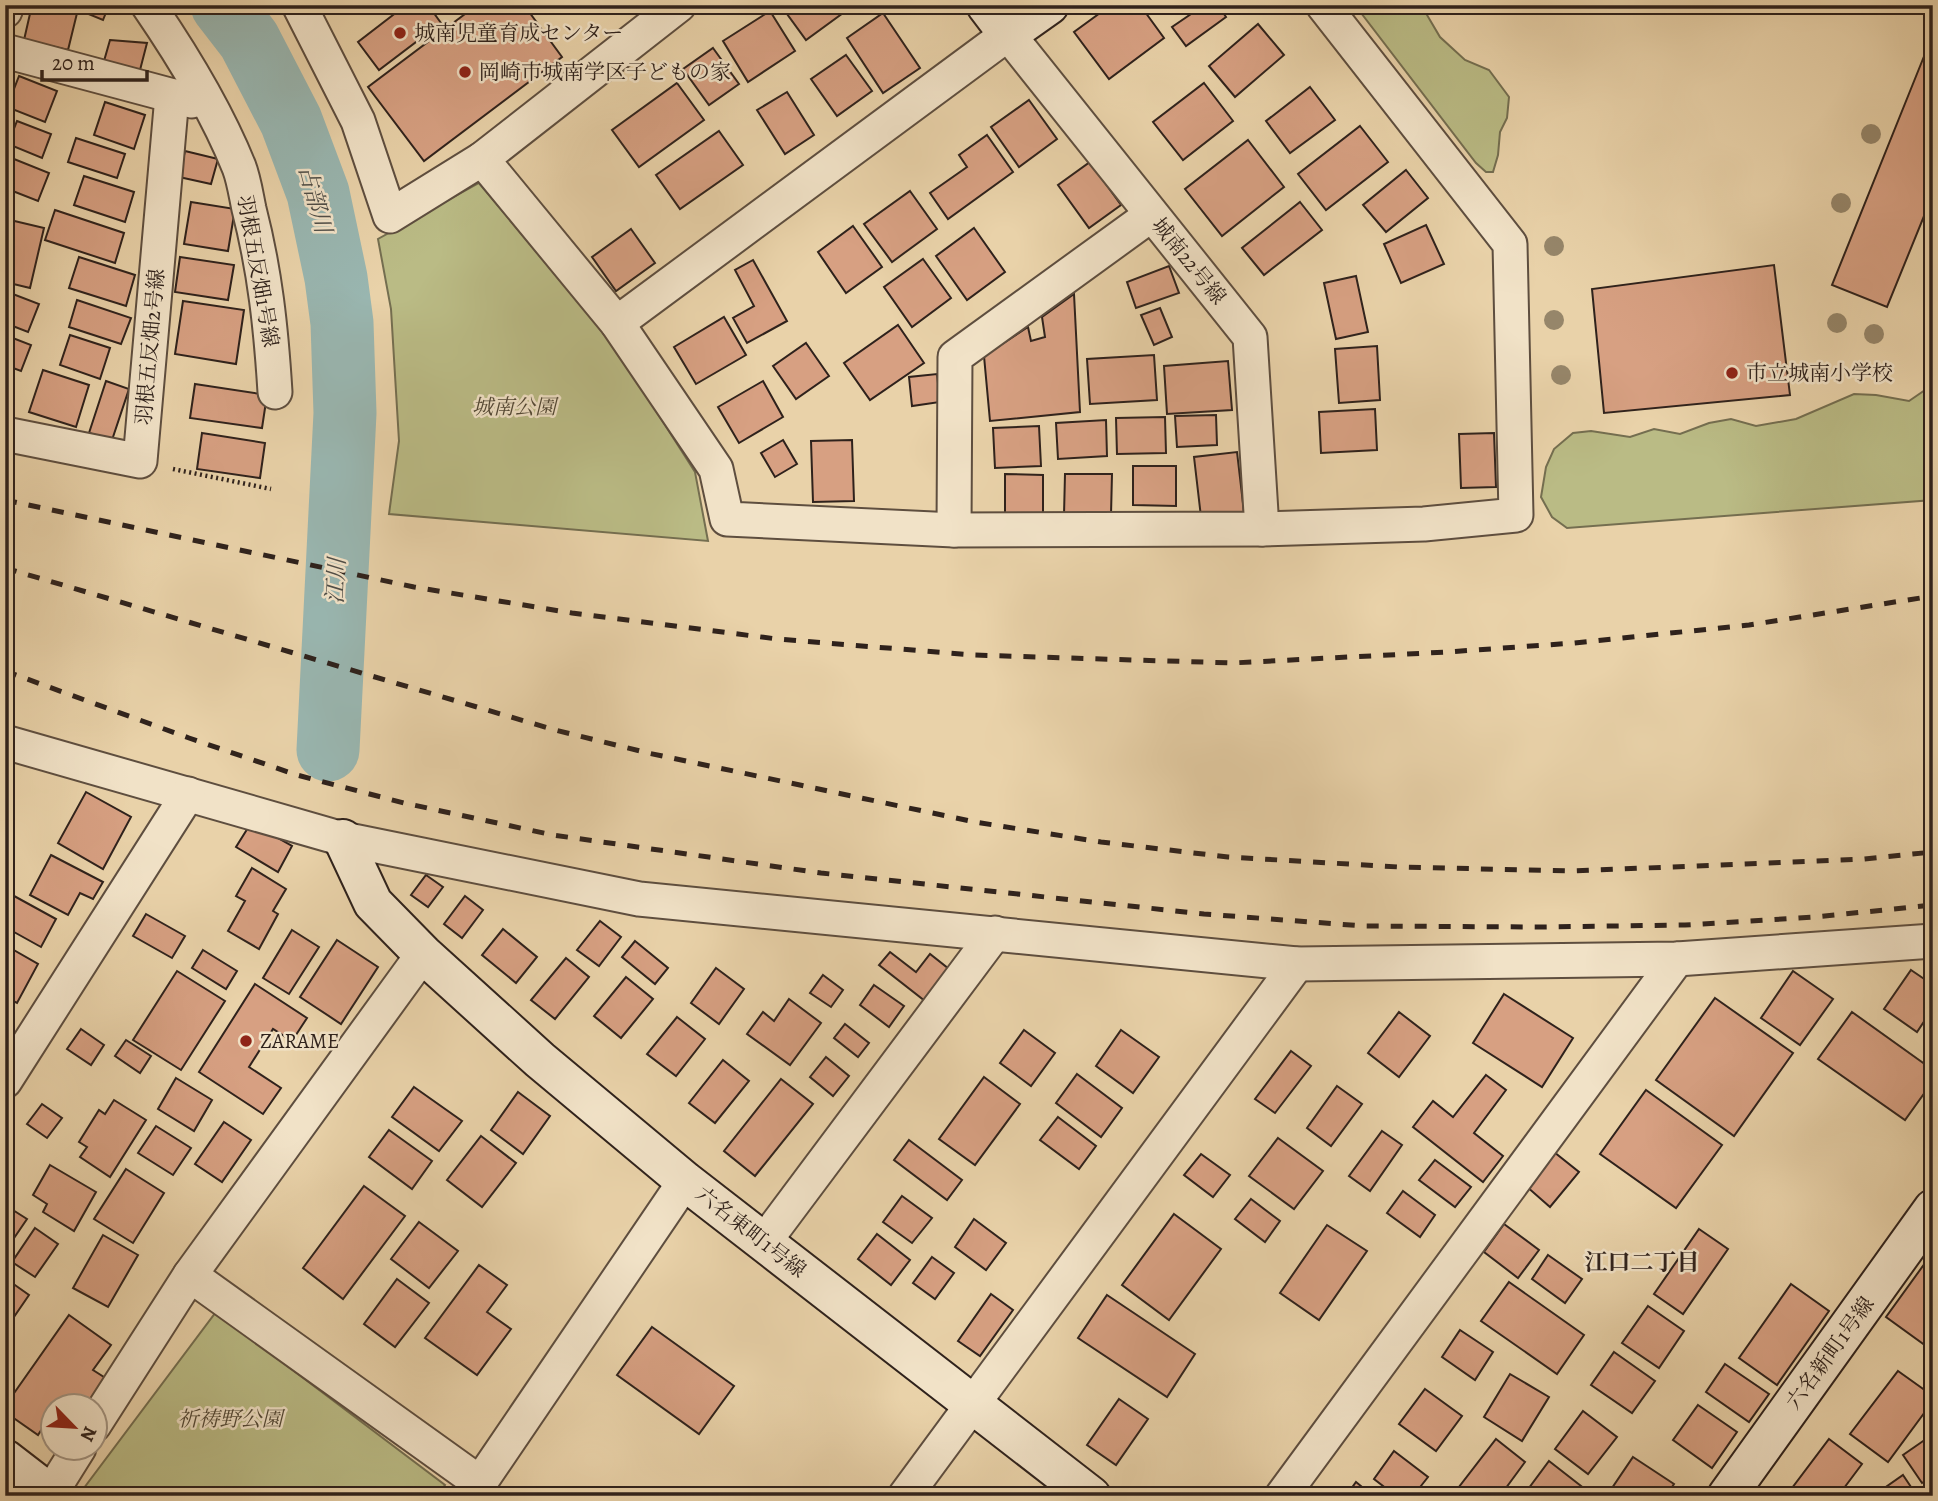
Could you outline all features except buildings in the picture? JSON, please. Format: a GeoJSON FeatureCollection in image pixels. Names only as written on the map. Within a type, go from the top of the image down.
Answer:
{"type":"FeatureCollection","features":[{"type":"Feature","properties":{"kind":"street"},"geometry":{"type":"LineString","coordinates":[[5,12],[7,5]]}},
{"type":"Feature","properties":{"kind":"street","name":"羽根五反畑1号線"},"geometry":{"type":"LineString","coordinates":[[148,5],[177,47],[209,105],[239,169],[258,243],[270,313],[275,393]]}},
{"type":"Feature","properties":{"kind":"street"},"geometry":{"type":"LineString","coordinates":[[299,5],[358,121],[390,216],[482,159],[680,5]]}},
{"type":"Feature","properties":{"kind":"street"},"geometry":{"type":"LineString","coordinates":[[617,323],[997,20],[1049,5]]}},
{"type":"Feature","properties":{"kind":"street"},"geometry":{"type":"LineString","coordinates":[[482,159],[617,323],[716,469],[727,519],[954,530],[1262,529],[1424,524],[1516,515],[1510,244],[1323,5]]}},
{"type":"Feature","properties":{"kind":"street","name":"城南22号線"},"geometry":{"type":"LineString","coordinates":[[997,20],[1250,337],[1262,529]]}},
{"type":"Feature","properties":{"kind":"street"},"geometry":{"type":"LineString","coordinates":[[5,51],[209,105]]}},
{"type":"Feature","properties":{"kind":"street","name":"羽根五反畑2号線"},"geometry":{"type":"LineString","coordinates":[[140,461],[172,96]]}},
{"type":"Feature","properties":{"kind":"street"},"geometry":{"type":"LineString","coordinates":[[954,530],[955,356],[1151,215]]}},
{"type":"Feature","properties":{"kind":"street"},"geometry":{"type":"LineString","coordinates":[[5,434],[140,461]]}},
{"type":"Feature","properties":{"kind":"street"},"geometry":{"type":"LineString","coordinates":[[5,742],[344,839],[639,899],[1297,964],[1676,960],[1933,941]]}},
{"type":"Feature","properties":{"kind":"street"},"geometry":{"type":"LineString","coordinates":[[5,1081],[188,794]]}},
{"type":"Feature","properties":{"kind":"street","name":"六名東町1号線"},"geometry":{"type":"LineString","coordinates":[[344,839],[373,903],[423,954],[540,1060],[685,1181],[1090,1496]]}},
{"type":"Feature","properties":{"kind":"street"},"geometry":{"type":"LineString","coordinates":[[764,1242],[995,933]]}},
{"type":"Feature","properties":{"kind":"street"},"geometry":{"type":"LineString","coordinates":[[108,1402],[190,1275],[423,954]]}},
{"type":"Feature","properties":{"kind":"street"},"geometry":{"type":"LineString","coordinates":[[1282,1496],[1676,960]]}},
{"type":"Feature","properties":{"kind":"street"},"geometry":{"type":"LineString","coordinates":[[905,1496],[1297,964]]}},
{"type":"Feature","properties":{"kind":"street"},"geometry":{"type":"LineString","coordinates":[[190,1275],[475,1489],[685,1181]]}},
{"type":"Feature","properties":{"kind":"street","name":"六名新町1号線"},"geometry":{"type":"LineString","coordinates":[[1727,1496],[1933,1209]]}},
{"type":"Feature","properties":{"kind":"street"},"geometry":{"type":"LineString","coordinates":[[5,1459],[51,1495],[71,1462]]}},
{"type":"Feature","properties":{"kind":"path"},"geometry":{"type":"LineString","coordinates":[[140,461],[271,489]]}},
{"type":"Feature","properties":{"kind":"green space"},"geometry":{"type":"Polygon","coordinates":[[[1355,5],[1426,5],[1427,15],[1440,37],[1465,60],[1489,70],[1509,97],[1507,118],[1500,132],[1493,172],[1486,172],[1476,163],[1355,5]]]}},
{"type":"Feature","properties":{"kind":"green space","name":"城南公園"},"geometry":{"type":"Polygon","coordinates":[[[479,183],[614,345],[695,472],[708,541],[389,514],[399,441],[391,309],[378,239],[479,183]]]}},
{"type":"Feature","properties":{"kind":"green space"},"geometry":{"type":"Polygon","coordinates":[[[1928,388],[1933,388],[1933,500],[1567,528],[1552,517],[1541,497],[1546,467],[1554,449],[1573,433],[1591,431],[1630,437],[1654,429],[1680,434],[1709,423],[1731,419],[1756,426],[1796,419],[1854,394],[1909,401],[1928,388]]]}},
{"type":"Feature","properties":{"kind":"green space","name":"祈祷野公園"},"geometry":{"type":"Polygon","coordinates":[[[216,1312],[445,1485],[437,1496],[78,1496],[104,1462],[108,1462],[108,1456],[216,1312]]]}},
{"type":"Feature","properties":{"kind":"waterway","name":"占部川"},"geometry":{"type":"LineString","coordinates":[[222,5],[249,40],[291,121],[318,193],[336,278],[342,323],[345,413],[328,750]]}},
{"type":"Feature","properties":{"kind":"railway"},"geometry":{"type":"LineString","coordinates":[[5,500],[414,587],[572,613],[777,639],[973,655],[1232,663],[1447,652],[1574,643],[1749,625],[1933,596]]}},
{"type":"Feature","properties":{"kind":"railway"},"geometry":{"type":"LineString","coordinates":[[5,568],[555,730],[648,753],[975,822],[1101,842],[1228,857],[1399,867],[1573,871],[1864,859],[1933,852]]}},
{"type":"Feature","properties":{"kind":"railway"},"geometry":{"type":"LineString","coordinates":[[5,671],[297,775],[404,803],[553,835],[821,873],[1204,914],[1364,926],[1685,925],[1815,917],[1933,905]]}},
{"type":"Feature","properties":{"kind":"place","name":"城南児童育成センター"},"geometry":{"type":"Point","coordinates":[400,33]}},
{"type":"Feature","properties":{"kind":"place","name":"岡崎市城南学区子どもの家"},"geometry":{"type":"Point","coordinates":[465,72]}},
{"type":"Feature","properties":{"kind":"place","name":"市立城南小学校"},"geometry":{"type":"Point","coordinates":[1732,373]}},
{"type":"Feature","properties":{"kind":"place","name":"ZARAME"},"geometry":{"type":"Point","coordinates":[246,1041]}},
{"type":"Feature","properties":{"kind":"district","name":"江口二丁目"},"geometry":{"type":"Point","coordinates":[1642,1262]}},
{"type":"Feature","properties":{"kind":"water label","name":"江川"},"geometry":{"type":"Point","coordinates":[336,581]}}]}
